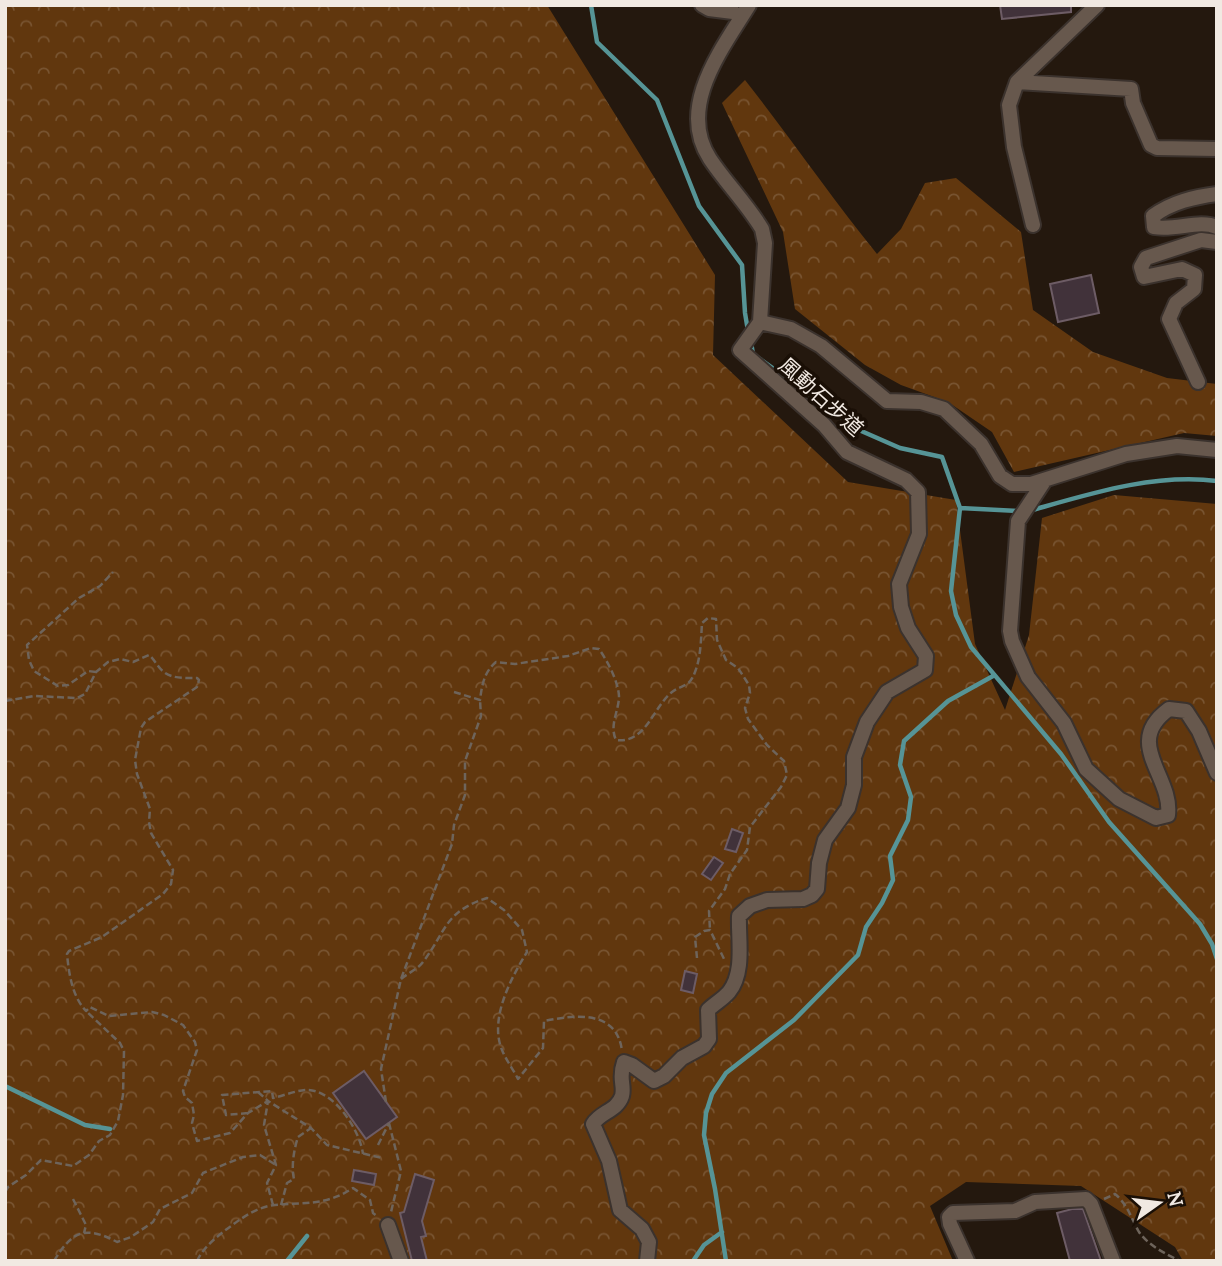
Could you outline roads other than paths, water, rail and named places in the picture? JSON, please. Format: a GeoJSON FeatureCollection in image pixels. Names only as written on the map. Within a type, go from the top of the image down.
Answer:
{"type":"FeatureCollection","features":[{"type":"Feature","properties":{"kind":"street"},"geometry":{"type":"LineString","coordinates":[[702,5],[709,9],[733,12]]}},
{"type":"Feature","properties":{"kind":"street"},"geometry":{"type":"LineString","coordinates":[[749,5],[718,53],[702,88],[698,124],[702,143],[710,159],[762,229],[765,243],[760,322],[791,330],[821,346],[887,401],[921,402],[944,409],[981,444],[1000,476],[1012,484],[1031,484],[1126,454],[1177,446],[1217,450]]}},
{"type":"Feature","properties":{"kind":"street"},"geometry":{"type":"LineString","coordinates":[[1033,225],[1014,147],[1009,104],[1017,82],[1097,5]]}},
{"type":"Feature","properties":{"kind":"street"},"geometry":{"type":"LineString","coordinates":[[1017,82],[1131,89],[1133,103],[1151,145],[1157,148],[1217,149]]}},
{"type":"Feature","properties":{"kind":"street"},"geometry":{"type":"LineString","coordinates":[[1217,194],[1197,196],[1164,208],[1153,216],[1154,228],[1168,230],[1208,223],[1217,227]]}},
{"type":"Feature","properties":{"kind":"street"},"geometry":{"type":"LineString","coordinates":[[1198,382],[1169,319],[1176,303],[1194,289],[1195,275],[1182,269],[1144,277],[1141,267],[1146,258],[1201,240],[1217,242]]}},
{"type":"Feature","properties":{"kind":"street","name":"風動石步道"},"geometry":{"type":"LineString","coordinates":[[647,1261],[649,1242],[642,1229],[620,1210],[609,1161],[593,1124],[597,1117],[609,1112],[618,1103],[623,1094],[620,1073],[624,1062],[654,1081],[664,1076],[682,1058],[704,1046],[709,1039],[708,1010],[729,992],[734,983],[740,958],[739,916],[750,906],[767,900],[803,899],[817,889],[819,863],[825,840],[848,808],[854,785],[854,757],[867,722],[887,692],[925,670],[926,656],[908,628],[901,607],[899,584],[919,534],[918,492],[906,480],[846,452],[824,425],[740,350],[760,322]]}},
{"type":"Feature","properties":{"kind":"street"},"geometry":{"type":"LineString","coordinates":[[1045,480],[1019,519],[1010,631],[1028,677],[1065,723],[1086,769],[1119,799],[1156,818],[1168,816],[1170,804],[1150,754],[1148,740],[1158,717],[1169,709],[1186,710],[1199,731],[1217,773]]}},
{"type":"Feature","properties":{"kind":"street"},"geometry":{"type":"LineString","coordinates":[[967,1261],[950,1224],[949,1217],[953,1213],[1015,1211],[1035,1202],[1086,1199],[1091,1204],[1114,1261]]}},
{"type":"Feature","properties":{"kind":"street"},"geometry":{"type":"LineString","coordinates":[[388,1226],[401,1261]]}},
{"type":"Feature","properties":{"kind":"waterway"},"geometry":{"type":"LineString","coordinates":[[591,5],[597,42],[657,100],[699,206],[742,265],[748,331]]}},
{"type":"Feature","properties":{"kind":"waterway"},"geometry":{"type":"LineString","coordinates":[[751,342],[753,354],[859,430],[900,448],[942,457],[960,508],[951,591],[956,615],[971,647],[1061,754],[1109,822],[1200,924],[1217,959]]}},
{"type":"Feature","properties":{"kind":"waterway"},"geometry":{"type":"LineString","coordinates":[[1029,511],[1146,482],[1193,479],[1217,481]]}},
{"type":"Feature","properties":{"kind":"waterway"},"geometry":{"type":"LineString","coordinates":[[960,508],[1020,511]]}},
{"type":"Feature","properties":{"kind":"waterway"},"geometry":{"type":"LineString","coordinates":[[726,1261],[704,1135],[706,1113],[712,1094],[726,1073],[794,1020],[858,955],[866,927],[893,880],[890,856],[908,820],[911,797],[900,765],[904,741],[948,701],[993,676]]}},
{"type":"Feature","properties":{"kind":"waterway"},"geometry":{"type":"LineString","coordinates":[[5,1086],[85,1125],[110,1129]]}},
{"type":"Feature","properties":{"kind":"waterway"},"geometry":{"type":"LineString","coordinates":[[693,1261],[704,1245],[722,1232]]}},
{"type":"Feature","properties":{"kind":"waterway"},"geometry":{"type":"LineString","coordinates":[[287,1261],[307,1236]]}}]}
